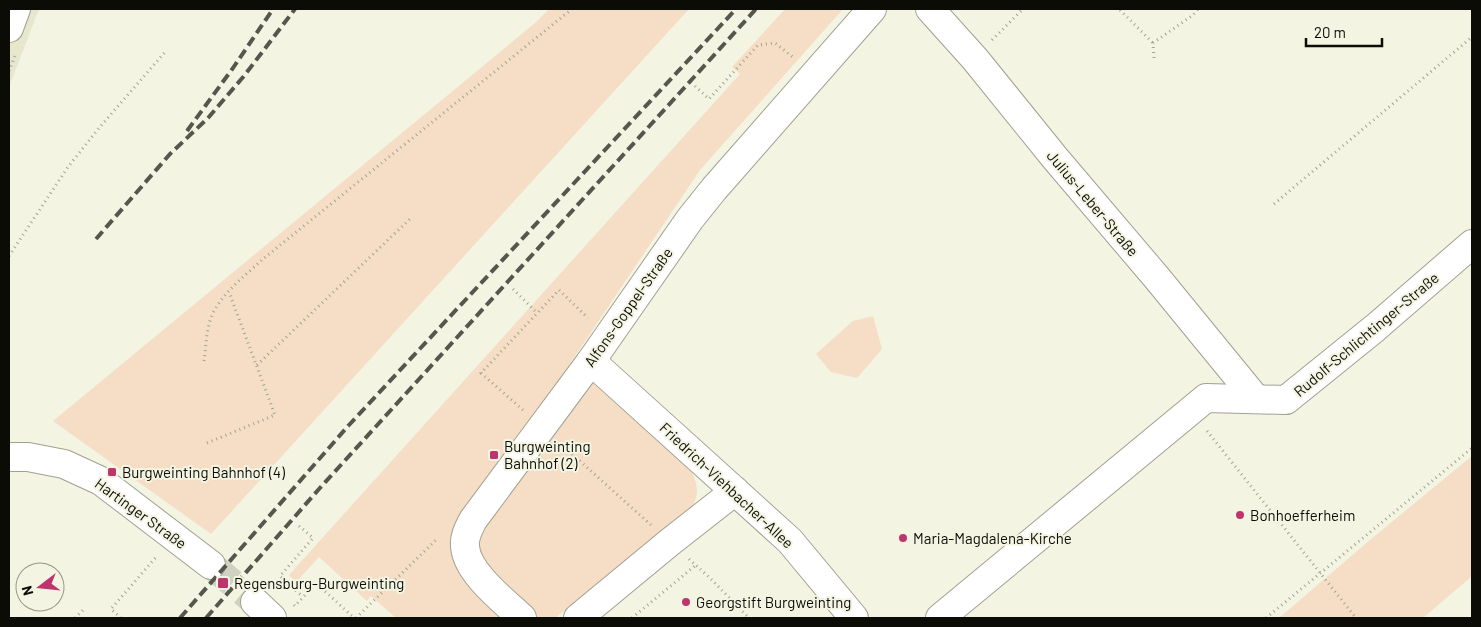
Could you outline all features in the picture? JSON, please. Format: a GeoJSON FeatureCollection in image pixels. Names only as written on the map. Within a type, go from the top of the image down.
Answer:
{"type":"FeatureCollection","features":[{"type":"Feature","properties":{"kind":"street"},"geometry":{"type":"LineString","coordinates":[[9,28],[16,9]]}},
{"type":"Feature","properties":{"kind":"street","name":"Alfons-Goppel-Straße"},"geometry":{"type":"LineString","coordinates":[[522,618],[475,572],[468,559],[465,546],[466,532],[714,189],[872,9]]}},
{"type":"Feature","properties":{"kind":"street","name":"Julius-Leber-Straße"},"geometry":{"type":"LineString","coordinates":[[930,9],[975,59],[1256,399]]}},
{"type":"Feature","properties":{"kind":"street","name":"Rudolf-Schlichtinger-Straße"},"geometry":{"type":"LineString","coordinates":[[940,618],[1206,398],[1286,400],[1375,328],[1472,244]]}},
{"type":"Feature","properties":{"kind":"street","name":"Friedrich-Viehbacher-Allee"},"geometry":{"type":"LineString","coordinates":[[591,361],[790,541],[854,618]]}},
{"type":"Feature","properties":{"kind":"street","name":"Hartinger Straße"},"geometry":{"type":"LineString","coordinates":[[9,457],[64,464],[101,481],[211,565]]}},
{"type":"Feature","properties":{"kind":"street"},"geometry":{"type":"LineString","coordinates":[[578,618],[735,490]]}},
{"type":"Feature","properties":{"kind":"path"},"geometry":{"type":"LineString","coordinates":[[204,361],[211,318],[229,291],[263,259],[572,9]]}},
{"type":"Feature","properties":{"kind":"path"},"geometry":{"type":"LineString","coordinates":[[975,59],[1023,9]]}},
{"type":"Feature","properties":{"kind":"path"},"geometry":{"type":"LineString","coordinates":[[1152,43],[1193,15],[1198,9]]}},
{"type":"Feature","properties":{"kind":"path"},"geometry":{"type":"LineString","coordinates":[[1120,10],[1152,43],[1154,58]]}},
{"type":"Feature","properties":{"kind":"path"},"geometry":{"type":"LineString","coordinates":[[1274,204],[1472,37]]}},
{"type":"Feature","properties":{"kind":"path"},"geometry":{"type":"LineString","coordinates":[[695,86],[709,99],[758,44],[775,43],[814,74]]}},
{"type":"Feature","properties":{"kind":"path"},"geometry":{"type":"LineString","coordinates":[[9,256],[68,167],[166,51]]}},
{"type":"Feature","properties":{"kind":"path"},"geometry":{"type":"LineString","coordinates":[[256,365],[410,218]]}},
{"type":"Feature","properties":{"kind":"path"},"geometry":{"type":"LineString","coordinates":[[512,289],[537,313]]}},
{"type":"Feature","properties":{"kind":"path"},"geometry":{"type":"LineString","coordinates":[[608,336],[559,290],[481,373],[696,565],[749,618]]}},
{"type":"Feature","properties":{"kind":"path"},"geometry":{"type":"LineString","coordinates":[[207,443],[275,415],[229,291]]}},
{"type":"Feature","properties":{"kind":"path"},"geometry":{"type":"LineString","coordinates":[[1190,411],[1356,618]]}},
{"type":"Feature","properties":{"kind":"path"},"geometry":{"type":"LineString","coordinates":[[1266,618],[1472,448]]}},
{"type":"Feature","properties":{"kind":"path"},"geometry":{"type":"LineString","coordinates":[[299,526],[313,538],[280,576],[303,597],[316,583],[354,617],[443,533]]}},
{"type":"Feature","properties":{"kind":"path"},"geometry":{"type":"LineString","coordinates":[[632,618],[696,565]]}},
{"type":"Feature","properties":{"kind":"path"},"geometry":{"type":"LineString","coordinates":[[121,618],[111,609],[147,568]]}},
{"type":"Feature","properties":{"kind":"path"},"geometry":{"type":"LineString","coordinates":[[75,618],[85,608]]}},
{"type":"Feature","properties":{"kind":"shaded area"},"geometry":{"type":"Polygon","coordinates":[[[9,9],[39,9],[9,87],[9,9]]]}},
{"type":"Feature","properties":{"kind":"shaded area"},"geometry":{"type":"Polygon","coordinates":[[[549,9],[689,9],[211,534],[53,421],[535,23],[549,9]]]}},
{"type":"Feature","properties":{"kind":"shaded area"},"geometry":{"type":"Polygon","coordinates":[[[785,9],[843,9],[700,170],[571,362],[691,470],[697,494],[691,509],[555,618],[396,618],[371,596],[367,601],[319,557],[296,582],[289,575],[740,74],[732,67],[785,9]]]}},
{"type":"Feature","properties":{"kind":"shaded area"},"geometry":{"type":"Polygon","coordinates":[[[873,316],[882,349],[857,378],[831,372],[816,354],[853,321],[873,316]]]}},
{"type":"Feature","properties":{"kind":"shaded area"},"geometry":{"type":"Polygon","coordinates":[[[1472,456],[1472,576],[1423,618],[1279,618],[1370,540],[1472,456]]]}},
{"type":"Feature","properties":{"kind":"tunnel"},"geometry":{"type":"LineString","coordinates":[[211,565],[255,602]]}},
{"type":"Feature","properties":{"kind":"railway"},"geometry":{"type":"LineString","coordinates":[[187,131],[273,9]]}},
{"type":"Feature","properties":{"kind":"railway"},"geometry":{"type":"LineString","coordinates":[[96,239],[170,154],[208,118],[244,76],[295,9]]}},
{"type":"Feature","properties":{"kind":"railway"},"geometry":{"type":"LineString","coordinates":[[180,618],[349,425],[736,9]]}},
{"type":"Feature","properties":{"kind":"railway"},"geometry":{"type":"LineString","coordinates":[[206,618],[319,489],[756,9]]}},
{"type":"Feature","properties":{"kind":"place","name":"Burgweinting Bahnhof (2)"},"geometry":{"type":"Point","coordinates":[494,455]}},
{"type":"Feature","properties":{"kind":"place","name":"Burgweinting Bahnhof (4)"},"geometry":{"type":"Point","coordinates":[112,472]}},
{"type":"Feature","properties":{"kind":"place","name":"Bonhoefferheim"},"geometry":{"type":"Point","coordinates":[1240,515]}},
{"type":"Feature","properties":{"kind":"place","name":"Maria-Magdalena-Kirche"},"geometry":{"type":"Point","coordinates":[903,538]}},
{"type":"Feature","properties":{"kind":"place","name":"Regensburg-Burgweinting"},"geometry":{"type":"Point","coordinates":[223,583]}},
{"type":"Feature","properties":{"kind":"place","name":"Georgstift Burgweinting"},"geometry":{"type":"Point","coordinates":[686,602]}}]}
